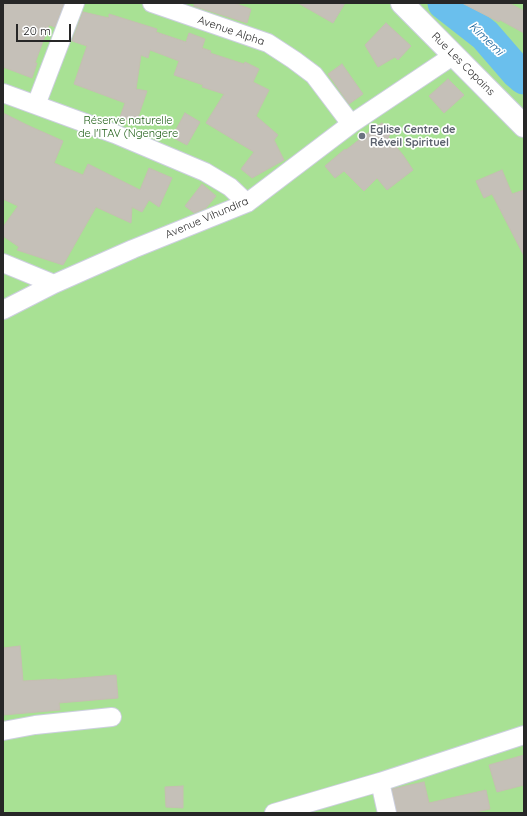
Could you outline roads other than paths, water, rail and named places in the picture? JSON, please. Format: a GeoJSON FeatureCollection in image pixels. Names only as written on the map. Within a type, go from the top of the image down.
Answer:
{"type":"FeatureCollection","features":[{"type":"Feature","properties":{"kind":"street"},"geometry":{"type":"LineString","coordinates":[[36,105],[75,3]]}},
{"type":"Feature","properties":{"kind":"street","name":"Avenue Alpha"},"geometry":{"type":"LineString","coordinates":[[152,3],[268,43],[314,75],[351,124]]}},
{"type":"Feature","properties":{"kind":"street","name":"Rue Les Copains"},"geometry":{"type":"LineString","coordinates":[[402,3],[524,126]]}},
{"type":"Feature","properties":{"kind":"street","name":"Avenue Vihundira"},"geometry":{"type":"LineString","coordinates":[[3,310],[54,284],[133,249],[247,203],[351,124],[454,55]]}},
{"type":"Feature","properties":{"kind":"street"},"geometry":{"type":"LineString","coordinates":[[3,93],[115,134],[205,172],[230,186],[247,203]]}},
{"type":"Feature","properties":{"kind":"street"},"geometry":{"type":"LineString","coordinates":[[3,263],[54,284]]}},
{"type":"Feature","properties":{"kind":"street"},"geometry":{"type":"LineString","coordinates":[[3,731],[35,725],[112,717]]}},
{"type":"Feature","properties":{"kind":"street"},"geometry":{"type":"LineString","coordinates":[[274,813],[380,782],[524,735]]}},
{"type":"Feature","properties":{"kind":"street"},"geometry":{"type":"LineString","coordinates":[[380,782],[387,813]]}},
{"type":"Feature","properties":{"kind":"waterway","name":"Kimemi"},"geometry":{"type":"LineString","coordinates":[[444,3],[485,35],[524,78]]}},
{"type":"Feature","properties":{"kind":"place","name":"Eglise Centre de Réveil Spirituel"},"geometry":{"type":"Point","coordinates":[362,136]}},
{"type":"Feature","properties":{"kind":"park label","name":"Réserve naturelle de l'ITAV (Ngengere"},"geometry":{"type":"Point","coordinates":[128,127]}}]}
